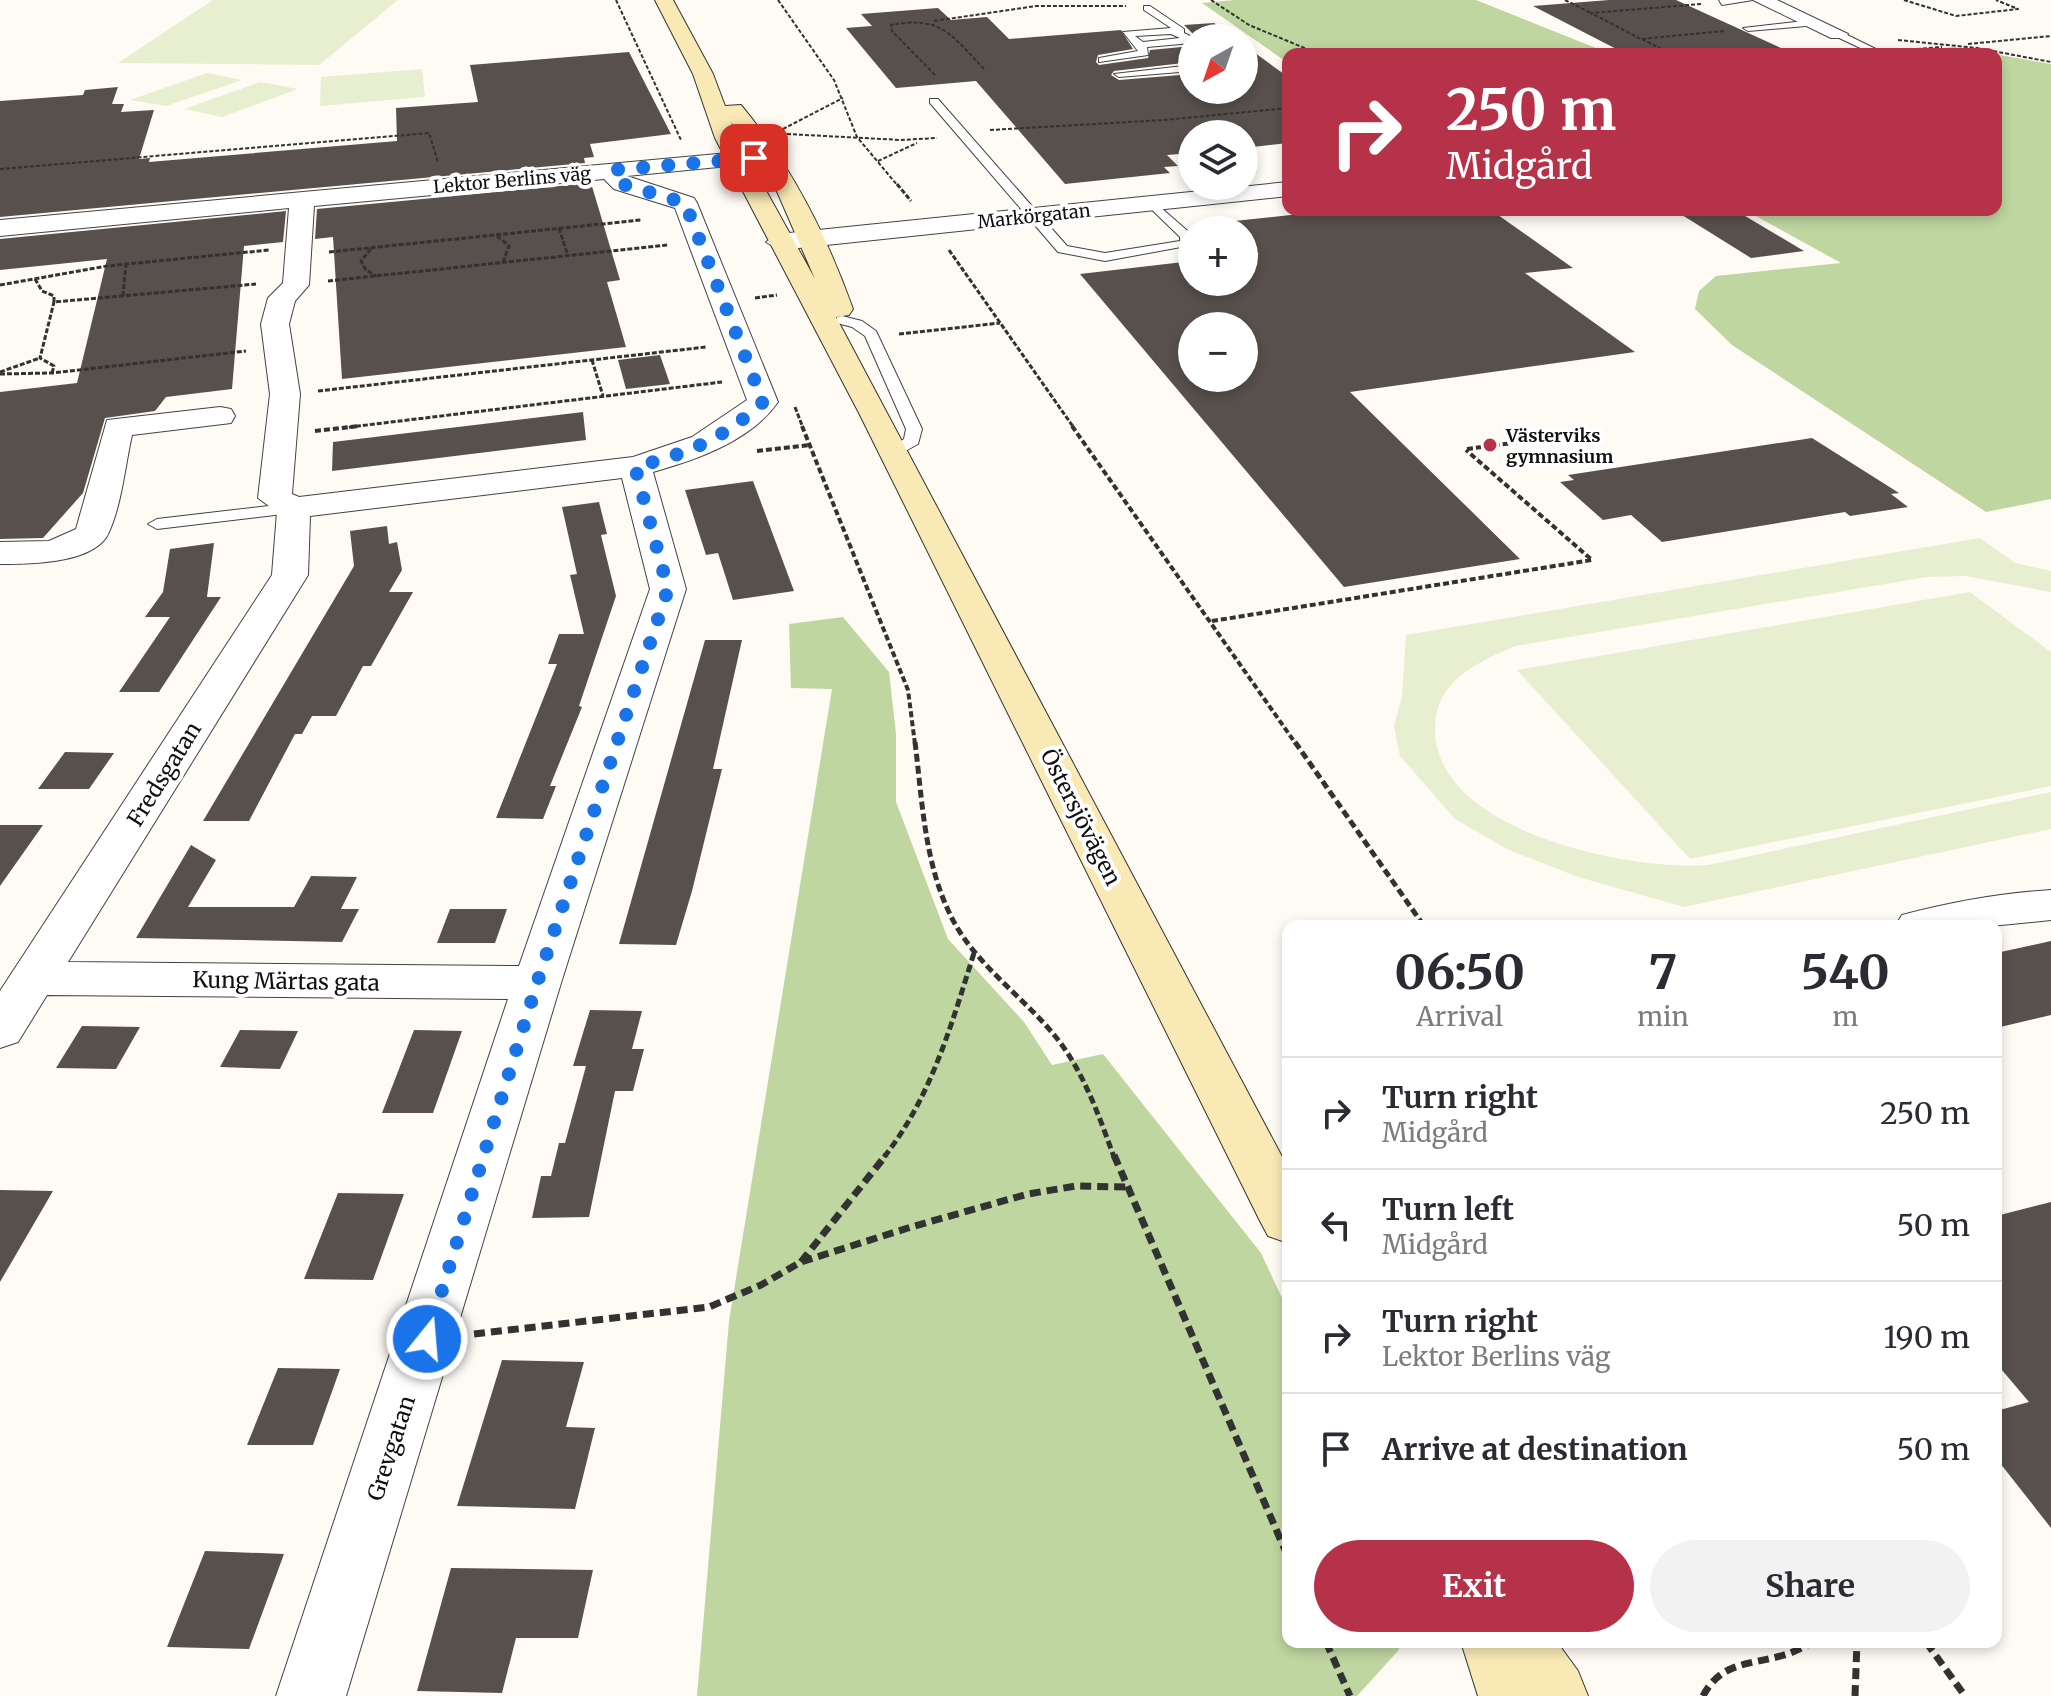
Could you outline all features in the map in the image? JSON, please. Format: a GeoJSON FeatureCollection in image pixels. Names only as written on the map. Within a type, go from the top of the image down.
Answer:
{"type":"FeatureCollection","features":[{"type":"Feature","properties":{"kind":"main road","name":"Östersjövägen"},"geometry":{"type":"LineString","coordinates":[[664,0],[703,74],[726,138],[779,242],[894,451],[1282,1209]]}},
{"type":"Feature","properties":{"kind":"main road","name":"Östersjövägen"},"geometry":{"type":"LineString","coordinates":[[703,74],[771,156],[815,239],[874,413]]}},
{"type":"Feature","properties":{"kind":"main road"},"geometry":{"type":"LineString","coordinates":[[1497,1648],[1513,1696]]}},
{"type":"Feature","properties":{"kind":"main road"},"geometry":{"type":"LineString","coordinates":[[1521,1648],[1553,1696]]}},
{"type":"Feature","properties":{"kind":"street"},"geometry":{"type":"LineString","coordinates":[[1762,0],[1838,34]]}},
{"type":"Feature","properties":{"kind":"street","name":"Lektor Berlins väg"},"geometry":{"type":"LineString","coordinates":[[0,228],[302,209],[434,187],[771,156]]}},
{"type":"Feature","properties":{"kind":"street"},"geometry":{"type":"LineString","coordinates":[[302,209],[298,268],[277,310],[285,394],[275,498],[294,508],[635,467],[689,453],[738,425],[763,402],[743,342],[685,203],[622,184],[613,170]]}},
{"type":"Feature","properties":{"kind":"street","name":"Markörgatan"},"geometry":{"type":"LineString","coordinates":[[779,242],[1282,190]]}},
{"type":"Feature","properties":{"kind":"street"},"geometry":{"type":"LineString","coordinates":[[0,553],[59,551],[81,543],[92,533],[118,427],[220,416]]}},
{"type":"Feature","properties":{"kind":"street","name":"Grevgatan"},"geometry":{"type":"LineString","coordinates":[[311,1696],[427,1339],[537,983],[668,589],[635,467]]}},
{"type":"Feature","properties":{"kind":"street","name":"Fredsgatan"},"geometry":{"type":"LineString","coordinates":[[0,1030],[290,575],[294,508]]}},
{"type":"Feature","properties":{"kind":"street"},"geometry":{"type":"LineString","coordinates":[[1947,920],[2005,908],[2051,905]]}},
{"type":"Feature","properties":{"kind":"street","name":"Kung Märtas gata"},"geometry":{"type":"LineString","coordinates":[[34,978],[537,983]]}},
{"type":"Feature","properties":{"kind":"lane"},"geometry":{"type":"LineString","coordinates":[[1722,2],[1748,0]]}},
{"type":"Feature","properties":{"kind":"lane"},"geometry":{"type":"LineString","coordinates":[[1147,8],[1178,31]]}},
{"type":"Feature","properties":{"kind":"lane"},"geometry":{"type":"LineString","coordinates":[[1748,28],[1814,23]]}},
{"type":"Feature","properties":{"kind":"lane"},"geometry":{"type":"LineString","coordinates":[[1143,48],[1126,34],[1173,31],[1178,34]]}},
{"type":"Feature","properties":{"kind":"lane"},"geometry":{"type":"LineString","coordinates":[[1838,34],[1868,48]]}},
{"type":"Feature","properties":{"kind":"lane"},"geometry":{"type":"LineString","coordinates":[[1103,60],[1178,42]]}},
{"type":"Feature","properties":{"kind":"lane"},"geometry":{"type":"LineString","coordinates":[[1119,74],[1178,69]]}},
{"type":"Feature","properties":{"kind":"lane"},"geometry":{"type":"LineString","coordinates":[[1164,70],[1175,79]]}},
{"type":"Feature","properties":{"kind":"lane"},"geometry":{"type":"LineString","coordinates":[[1130,84],[1178,79]]}},
{"type":"Feature","properties":{"kind":"lane"},"geometry":{"type":"LineString","coordinates":[[934,101],[1031,216],[1063,249],[1090,256],[1186,244],[1186,236],[1152,204]]}},
{"type":"Feature","properties":{"kind":"lane"},"geometry":{"type":"LineString","coordinates":[[842,320],[857,324],[871,334],[914,429],[912,441],[894,451]]}},
{"type":"Feature","properties":{"kind":"lane"},"geometry":{"type":"LineString","coordinates":[[157,524],[294,508]]}},
{"type":"Feature","properties":{"kind":"path"},"geometry":{"type":"LineString","coordinates":[[616,0],[691,164]]}},
{"type":"Feature","properties":{"kind":"path"},"geometry":{"type":"LineString","coordinates":[[778,0],[843,98],[857,137],[933,227],[1420,920]]}},
{"type":"Feature","properties":{"kind":"path"},"geometry":{"type":"LineString","coordinates":[[1211,0],[1239,20],[1302,48]]}},
{"type":"Feature","properties":{"kind":"path"},"geometry":{"type":"LineString","coordinates":[[1565,0],[1659,48]]}},
{"type":"Feature","properties":{"kind":"path"},"geometry":{"type":"LineString","coordinates":[[1894,1],[1903,0],[1956,16],[2018,9],[1996,0]]}},
{"type":"Feature","properties":{"kind":"path"},"geometry":{"type":"LineString","coordinates":[[1591,13],[1722,2]]}},
{"type":"Feature","properties":{"kind":"path"},"geometry":{"type":"LineString","coordinates":[[935,75],[892,31],[891,25],[1036,6],[1147,8]]}},
{"type":"Feature","properties":{"kind":"path"},"geometry":{"type":"LineString","coordinates":[[934,21],[945,27],[985,70]]}},
{"type":"Feature","properties":{"kind":"path"},"geometry":{"type":"LineString","coordinates":[[1641,39],[1748,28]]}},
{"type":"Feature","properties":{"kind":"path"},"geometry":{"type":"LineString","coordinates":[[1838,34],[1974,48]]}},
{"type":"Feature","properties":{"kind":"path"},"geometry":{"type":"LineString","coordinates":[[1928,48],[2051,36]]}},
{"type":"Feature","properties":{"kind":"path"},"geometry":{"type":"LineString","coordinates":[[2002,53],[2051,62]]}},
{"type":"Feature","properties":{"kind":"path"},"geometry":{"type":"LineString","coordinates":[[779,130],[821,112],[843,98]]}},
{"type":"Feature","properties":{"kind":"path"},"geometry":{"type":"LineString","coordinates":[[0,169],[429,133],[438,159],[434,187]]}},
{"type":"Feature","properties":{"kind":"path"},"geometry":{"type":"LineString","coordinates":[[878,161],[921,141]]}},
{"type":"Feature","properties":{"kind":"path"},"geometry":{"type":"LineString","coordinates":[[54,302],[123,296],[298,268],[373,248],[690,215]]}},
{"type":"Feature","properties":{"kind":"path"},"geometry":{"type":"LineString","coordinates":[[559,228],[568,256]]}},
{"type":"Feature","properties":{"kind":"path"},"geometry":{"type":"LineString","coordinates":[[494,235],[509,246],[502,263]]}},
{"type":"Feature","properties":{"kind":"path"},"geometry":{"type":"LineString","coordinates":[[0,285],[126,263],[268,250],[298,268],[377,276],[701,242]]}},
{"type":"Feature","properties":{"kind":"path"},"geometry":{"type":"LineString","coordinates":[[373,248],[361,261],[366,270],[377,276]]}},
{"type":"Feature","properties":{"kind":"path"},"geometry":{"type":"LineString","coordinates":[[123,296],[126,263]]}},
{"type":"Feature","properties":{"kind":"path"},"geometry":{"type":"LineString","coordinates":[[35,279],[42,291],[54,296],[40,358]]}},
{"type":"Feature","properties":{"kind":"path"},"geometry":{"type":"LineString","coordinates":[[750,298],[755,311]]}},
{"type":"Feature","properties":{"kind":"path"},"geometry":{"type":"LineString","coordinates":[[898,334],[1001,323]]}},
{"type":"Feature","properties":{"kind":"path"},"geometry":{"type":"LineString","coordinates":[[285,394],[743,342]]}},
{"type":"Feature","properties":{"kind":"path"},"geometry":{"type":"LineString","coordinates":[[0,373],[52,373],[279,347]]}},
{"type":"Feature","properties":{"kind":"path"},"geometry":{"type":"LineString","coordinates":[[40,358],[54,366],[52,373]]}},
{"type":"Feature","properties":{"kind":"path"},"geometry":{"type":"LineString","coordinates":[[0,373],[40,358]]}},
{"type":"Feature","properties":{"kind":"path"},"geometry":{"type":"LineString","coordinates":[[592,360],[603,396]]}},
{"type":"Feature","properties":{"kind":"path"},"geometry":{"type":"LineString","coordinates":[[281,435],[755,378]]}},
{"type":"Feature","properties":{"kind":"path"},"geometry":{"type":"LineString","coordinates":[[793,403],[908,690],[931,862],[948,911],[974,953],[1056,1037],[1093,1101],[1126,1187],[1282,1543]]}},
{"type":"Feature","properties":{"kind":"path"},"geometry":{"type":"LineString","coordinates":[[1212,621],[1592,560],[1466,450],[1549,438]]}},
{"type":"Feature","properties":{"kind":"path"},"geometry":{"type":"LineString","coordinates":[[801,1262],[901,1136],[945,1046],[974,953]]}},
{"type":"Feature","properties":{"kind":"path"},"geometry":{"type":"LineString","coordinates":[[427,1339],[709,1307],[801,1262],[1028,1194],[1076,1186],[1126,1187]]}},
{"type":"Feature","properties":{"kind":"path"},"geometry":{"type":"LineString","coordinates":[[1329,1648],[1350,1696]]}},
{"type":"Feature","properties":{"kind":"path"},"geometry":{"type":"LineString","coordinates":[[1703,1696],[1707,1683],[1727,1665],[1783,1655],[1800,1648]]}},
{"type":"Feature","properties":{"kind":"path"},"geometry":{"type":"LineString","coordinates":[[1855,1696],[1857,1648]]}},
{"type":"Feature","properties":{"kind":"path"},"geometry":{"type":"LineString","coordinates":[[1930,1648],[1965,1696]]}},
{"type":"Feature","properties":{"kind":"green space"},"geometry":{"type":"Polygon","coordinates":[[[213,0],[398,0],[319,65],[118,63],[213,0]]]}},
{"type":"Feature","properties":{"kind":"green space"},"geometry":{"type":"Polygon","coordinates":[[[1235,0],[1476,0],[1596,48],[1282,48],[1282,59],[1258,42],[1258,24],[1232,24],[1202,3],[1235,0]]]}},
{"type":"Feature","properties":{"kind":"green space"},"geometry":{"type":"Polygon","coordinates":[[[2002,55],[2051,64],[2051,499],[1986,512],[1732,345],[1695,309],[1699,291],[1716,276],[1841,263],[1756,216],[2002,216],[2002,55]]]}},
{"type":"Feature","properties":{"kind":"green space"},"geometry":{"type":"Polygon","coordinates":[[[422,69],[425,97],[320,106],[321,77],[422,69]]]}},
{"type":"Feature","properties":{"kind":"green space"},"geometry":{"type":"Polygon","coordinates":[[[207,73],[242,80],[166,106],[130,100],[207,73]]]}},
{"type":"Feature","properties":{"kind":"green space"},"geometry":{"type":"Polygon","coordinates":[[[260,82],[298,89],[222,117],[184,109],[260,82]]]}},
{"type":"Feature","properties":{"kind":"green space"},"geometry":{"type":"Polygon","coordinates":[[[1980,538],[2015,563],[2051,571],[2051,592],[1965,576],[1927,577],[1515,646],[1474,666],[1443,696],[1435,726],[1442,762],[1465,793],[1499,818],[1540,837],[1631,861],[1708,865],[2051,792],[2051,829],[1684,907],[1578,877],[1509,850],[1455,819],[1400,756],[1394,726],[1402,697],[1406,635],[1980,538]]]}},
{"type":"Feature","properties":{"kind":"green space"},"geometry":{"type":"Polygon","coordinates":[[[1970,592],[2051,652],[2051,786],[1690,859],[1517,670],[1970,592]]]}},
{"type":"Feature","properties":{"kind":"green space"},"geometry":{"type":"Polygon","coordinates":[[[843,617],[889,672],[896,734],[896,802],[948,939],[1024,1022],[1052,1065],[1103,1054],[1261,1253],[1282,1298],[1282,1648],[1399,1648],[1357,1696],[697,1696],[729,1321],[832,689],[791,688],[789,624],[843,617]]]}},
{"type":"Feature","properties":{"kind":"building"},"geometry":{"type":"Polygon","coordinates":[[[1609,0],[1676,0],[1781,48],[1614,48],[1533,6],[1609,0]]]}},
{"type":"Feature","properties":{"kind":"building"},"geometry":{"type":"Polygon","coordinates":[[[938,8],[951,20],[987,17],[1009,39],[1121,30],[1133,49],[1098,55],[1096,62],[1099,65],[1148,58],[1150,50],[1178,47],[1178,64],[1114,71],[1111,75],[1119,80],[1178,75],[1178,104],[1258,104],[1258,55],[1282,73],[1282,144],[1258,146],[1258,120],[1178,120],[1178,154],[1167,155],[1178,166],[1164,167],[1170,173],[1065,184],[976,81],[896,88],[846,28],[872,26],[861,14],[938,8]]]}},
{"type":"Feature","properties":{"kind":"building"},"geometry":{"type":"Polygon","coordinates":[[[629,52],[671,134],[590,144],[594,157],[584,158],[585,163],[0,217],[0,101],[83,95],[85,90],[118,87],[112,104],[124,104],[121,112],[154,110],[139,159],[150,158],[149,162],[397,141],[396,108],[478,102],[470,65],[629,52]]]}},
{"type":"Feature","properties":{"kind":"building"},"geometry":{"type":"Polygon","coordinates":[[[591,183],[620,280],[607,282],[626,347],[342,379],[333,237],[315,239],[317,209],[591,183]]]}},
{"type":"Feature","properties":{"kind":"building"},"geometry":{"type":"Polygon","coordinates":[[[286,211],[283,242],[244,246],[232,389],[166,397],[155,411],[105,418],[83,493],[43,538],[0,539],[0,392],[77,383],[107,259],[0,270],[0,239],[286,211]]]}},
{"type":"Feature","properties":{"kind":"building"},"geometry":{"type":"Polygon","coordinates":[[[1499,216],[1573,268],[1525,273],[1635,352],[1350,392],[1520,559],[1344,587],[1180,392],[1258,392],[1258,312],[1178,312],[1178,390],[1080,274],[1178,263],[1178,296],[1258,296],[1258,218],[1499,216]]]}},
{"type":"Feature","properties":{"kind":"building"},"geometry":{"type":"Polygon","coordinates":[[[1684,216],[1745,216],[1804,251],[1751,258],[1684,216]]]}},
{"type":"Feature","properties":{"kind":"building"},"geometry":{"type":"Polygon","coordinates":[[[660,355],[670,384],[626,389],[618,360],[660,355]]]}},
{"type":"Feature","properties":{"kind":"building"},"geometry":{"type":"Polygon","coordinates":[[[583,412],[586,440],[332,471],[333,442],[583,412]]]}},
{"type":"Feature","properties":{"kind":"building"},"geometry":{"type":"Polygon","coordinates":[[[1812,438],[1899,493],[1891,494],[1908,507],[1850,516],[1845,512],[1662,542],[1631,515],[1603,520],[1560,482],[1574,480],[1568,475],[1812,438]]]}},
{"type":"Feature","properties":{"kind":"building"},"geometry":{"type":"Polygon","coordinates":[[[753,481],[794,591],[733,600],[718,553],[706,555],[685,490],[753,481]]]}},
{"type":"Feature","properties":{"kind":"building"},"geometry":{"type":"Polygon","coordinates":[[[599,502],[607,534],[601,535],[616,596],[579,706],[582,707],[550,786],[556,786],[543,819],[496,818],[557,664],[548,664],[559,634],[584,634],[570,575],[577,574],[562,507],[599,502]]]}},
{"type":"Feature","properties":{"kind":"building"},"geometry":{"type":"Polygon","coordinates":[[[387,526],[389,544],[397,542],[402,570],[389,592],[413,592],[371,666],[363,666],[336,716],[312,716],[302,734],[295,734],[249,821],[203,821],[354,566],[350,531],[387,526]]]}},
{"type":"Feature","properties":{"kind":"building"},"geometry":{"type":"Polygon","coordinates":[[[214,543],[207,597],[221,597],[159,692],[119,692],[170,617],[145,617],[163,592],[170,549],[214,543]]]}},
{"type":"Feature","properties":{"kind":"building"},"geometry":{"type":"Polygon","coordinates":[[[705,640],[742,640],[713,769],[722,769],[692,891],[676,945],[619,944],[705,640]]]}},
{"type":"Feature","properties":{"kind":"building"},"geometry":{"type":"Polygon","coordinates":[[[65,752],[114,753],[89,789],[38,789],[65,752]]]}},
{"type":"Feature","properties":{"kind":"building"},"geometry":{"type":"Polygon","coordinates":[[[0,825],[43,825],[0,886],[0,825]]]}},
{"type":"Feature","properties":{"kind":"building"},"geometry":{"type":"Polygon","coordinates":[[[191,845],[216,860],[188,907],[294,907],[311,876],[357,877],[341,909],[359,909],[342,942],[136,938],[191,845]]]}},
{"type":"Feature","properties":{"kind":"building"},"geometry":{"type":"Polygon","coordinates":[[[450,909],[507,909],[495,943],[437,943],[450,909]]]}},
{"type":"Feature","properties":{"kind":"building"},"geometry":{"type":"Polygon","coordinates":[[[2051,941],[2051,1015],[2002,1027],[2002,952],[2051,941]]]}},
{"type":"Feature","properties":{"kind":"building"},"geometry":{"type":"Polygon","coordinates":[[[590,1010],[642,1011],[632,1049],[644,1049],[633,1091],[615,1091],[589,1217],[532,1218],[541,1176],[551,1176],[559,1143],[565,1143],[586,1066],[573,1066],[590,1010]]]}},
{"type":"Feature","properties":{"kind":"building"},"geometry":{"type":"Polygon","coordinates":[[[82,1026],[140,1027],[116,1069],[56,1068],[82,1026]]]}},
{"type":"Feature","properties":{"kind":"building"},"geometry":{"type":"Polygon","coordinates":[[[240,1030],[298,1031],[280,1069],[220,1067],[240,1030]]]}},
{"type":"Feature","properties":{"kind":"building"},"geometry":{"type":"Polygon","coordinates":[[[414,1030],[462,1031],[433,1113],[382,1113],[414,1030]]]}},
{"type":"Feature","properties":{"kind":"building"},"geometry":{"type":"Polygon","coordinates":[[[0,1190],[53,1191],[0,1282],[0,1190]]]}},
{"type":"Feature","properties":{"kind":"building"},"geometry":{"type":"Polygon","coordinates":[[[338,1193],[404,1194],[373,1280],[304,1279],[338,1193]]]}},
{"type":"Feature","properties":{"kind":"building"},"geometry":{"type":"Polygon","coordinates":[[[2051,1202],[2051,1528],[2002,1466],[2002,1409],[2029,1402],[2002,1370],[2002,1214],[2051,1202]]]}},
{"type":"Feature","properties":{"kind":"building"},"geometry":{"type":"Polygon","coordinates":[[[502,1360],[584,1362],[566,1427],[595,1428],[575,1509],[457,1506],[502,1360]]]}},
{"type":"Feature","properties":{"kind":"building"},"geometry":{"type":"Polygon","coordinates":[[[278,1368],[340,1369],[313,1445],[247,1445],[278,1368]]]}},
{"type":"Feature","properties":{"kind":"building"},"geometry":{"type":"Polygon","coordinates":[[[205,1551],[284,1554],[249,1649],[167,1647],[205,1551]]]}},
{"type":"Feature","properties":{"kind":"building"},"geometry":{"type":"Polygon","coordinates":[[[451,1568],[593,1570],[578,1638],[516,1638],[502,1693],[417,1691],[451,1568]]]}},
{"type":"Feature","properties":{"kind":"place","name":"Västerviks gymnasium"},"geometry":{"type":"Point","coordinates":[1490,445]}},
{"type":"Feature","properties":{"kind":"route"},"geometry":{"type":"LineString","coordinates":[[427,1339],[537,983],[668,589],[635,467],[689,453],[738,425],[763,402],[743,342],[685,203],[622,184],[616,180],[613,170],[754,158]]}}]}
